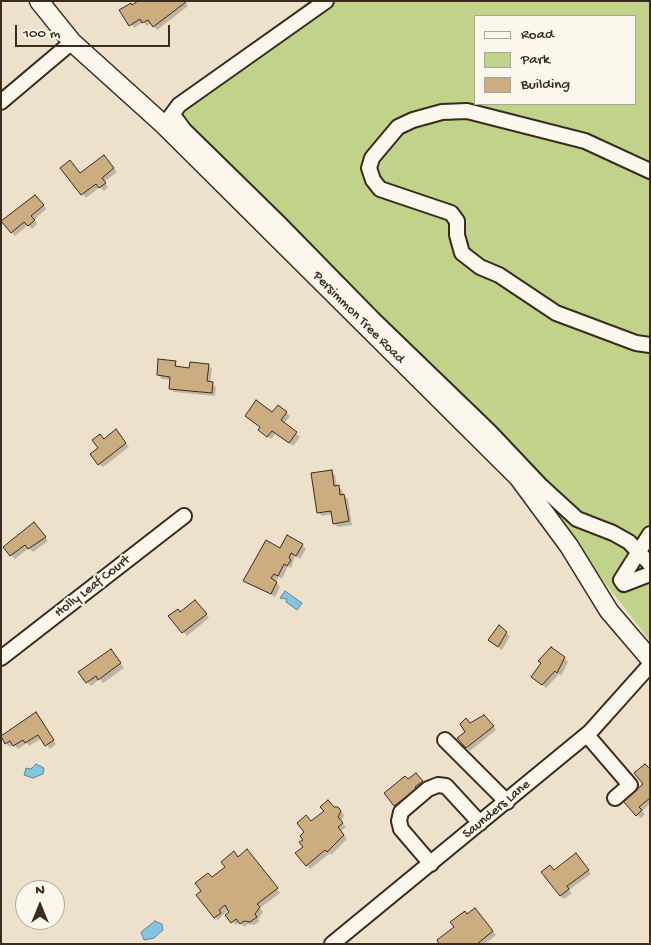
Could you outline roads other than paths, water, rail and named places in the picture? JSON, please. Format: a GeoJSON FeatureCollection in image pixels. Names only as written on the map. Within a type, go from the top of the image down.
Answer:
{"type":"FeatureCollection","features":[{"type":"Feature","properties":{"kind":"main road","name":"Persimmon Tree Road"},"geometry":{"type":"LineString","coordinates":[[39,1],[72,42],[168,120],[518,477],[569,546],[609,611],[650,659]]}},
{"type":"Feature","properties":{"kind":"street"},"geometry":{"type":"LineString","coordinates":[[326,1],[178,105],[168,120],[184,130],[278,222],[373,319],[490,432],[540,486],[577,519],[613,533],[639,551],[650,564]]}},
{"type":"Feature","properties":{"kind":"street"},"geometry":{"type":"LineString","coordinates":[[1,102],[72,42]]}},
{"type":"Feature","properties":{"kind":"street"},"geometry":{"type":"LineString","coordinates":[[650,171],[585,141],[467,111],[442,112],[412,120],[398,127],[372,158],[369,168],[372,180],[380,189],[450,213],[457,221],[457,235],[462,253],[480,267],[499,276],[556,313],[636,344],[650,345]]}},
{"type":"Feature","properties":{"kind":"street","name":"Holly Leaf Court"},"geometry":{"type":"LineString","coordinates":[[1,658],[184,516]]}},
{"type":"Feature","properties":{"kind":"street"},"geometry":{"type":"LineString","coordinates":[[650,534],[621,580],[624,584],[650,574]]}},
{"type":"Feature","properties":{"kind":"street","name":"Saunders Lane"},"geometry":{"type":"LineString","coordinates":[[332,944],[587,735],[650,665]]}},
{"type":"Feature","properties":{"kind":"street"},"geometry":{"type":"LineString","coordinates":[[587,735],[630,786],[615,798]]}},
{"type":"Feature","properties":{"kind":"street"},"geometry":{"type":"LineString","coordinates":[[445,740],[507,802]]}},
{"type":"Feature","properties":{"kind":"street"},"geometry":{"type":"LineString","coordinates":[[431,864],[401,829],[399,821],[401,812],[428,790],[438,785],[446,786],[480,823]]}},
{"type":"Feature","properties":{"kind":"water"},"geometry":{"type":"Polygon","coordinates":[[[285,591],[302,603],[297,610],[286,602],[287,599],[280,598],[285,591]]]}},
{"type":"Feature","properties":{"kind":"water"},"geometry":{"type":"Polygon","coordinates":[[[36,764],[44,768],[43,774],[33,778],[24,775],[26,768],[31,769],[36,764]]]}},
{"type":"Feature","properties":{"kind":"water"},"geometry":{"type":"Polygon","coordinates":[[[155,921],[162,924],[163,930],[154,938],[144,940],[141,932],[155,921]]]}}]}
